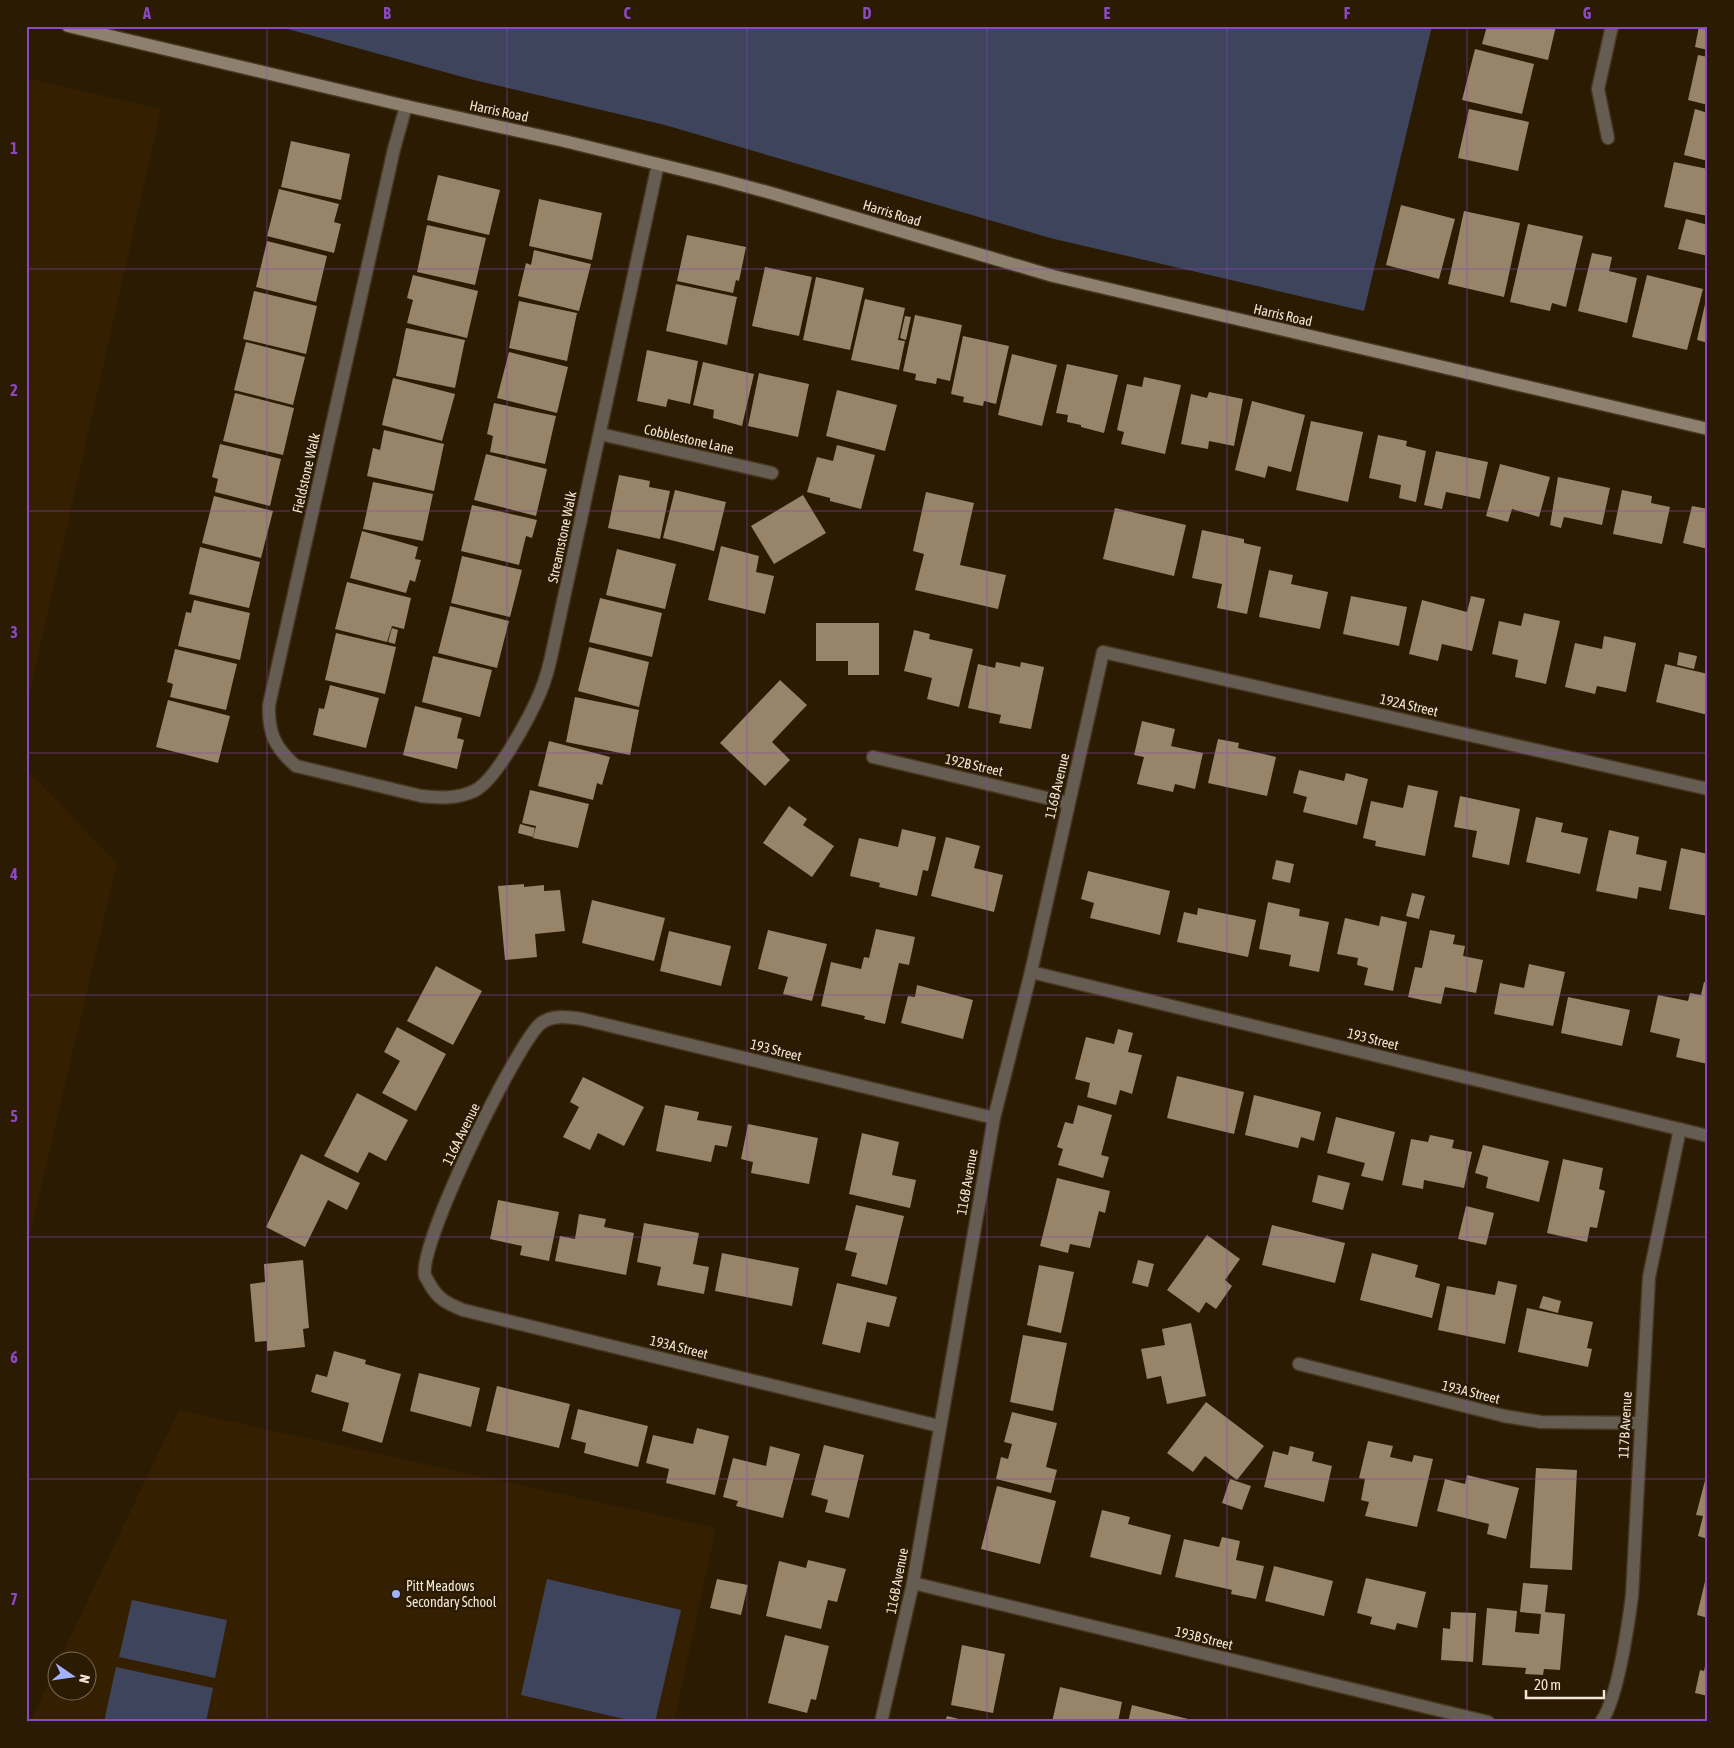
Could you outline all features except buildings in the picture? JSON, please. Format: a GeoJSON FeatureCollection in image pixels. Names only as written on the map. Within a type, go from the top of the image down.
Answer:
{"type":"FeatureCollection","features":[{"type":"Feature","properties":{"kind":"main road","name":"Harris Road"},"geometry":{"type":"LineString","coordinates":[[68,26],[658,164],[771,193],[1054,276],[1708,429]]}},
{"type":"Feature","properties":{"kind":"street"},"geometry":{"type":"LineString","coordinates":[[1608,138],[1598,89],[1612,26]]}},
{"type":"Feature","properties":{"kind":"street","name":"Fieldstone Walk"},"geometry":{"type":"LineString","coordinates":[[369,784],[296,766],[281,754],[268,722],[269,705],[396,140],[406,106]]}},
{"type":"Feature","properties":{"kind":"street","name":"Streamstone Walk"},"geometry":{"type":"LineString","coordinates":[[369,784],[421,796],[440,798],[461,796],[476,791],[488,780],[501,763],[532,710],[548,671],[658,164]]}},
{"type":"Feature","properties":{"kind":"street","name":"Cobblestone Lane"},"geometry":{"type":"LineString","coordinates":[[600,434],[772,473]]}},
{"type":"Feature","properties":{"kind":"street","name":"192A Street"},"geometry":{"type":"LineString","coordinates":[[1103,652],[1708,789]]}},
{"type":"Feature","properties":{"kind":"street","name":"116B Avenue"},"geometry":{"type":"LineString","coordinates":[[881,1722],[913,1583],[994,1118],[1030,972],[1103,652]]}},
{"type":"Feature","properties":{"kind":"street","name":"192B Street"},"geometry":{"type":"LineString","coordinates":[[873,757],[1068,803]]}},
{"type":"Feature","properties":{"kind":"street","name":"193 Street"},"geometry":{"type":"LineString","coordinates":[[1030,972],[1708,1136]]}},
{"type":"Feature","properties":{"kind":"street","name":"193 Street"},"geometry":{"type":"LineString","coordinates":[[550,1018],[566,1016],[582,1019],[994,1118]]}},
{"type":"Feature","properties":{"kind":"street","name":"116A Avenue"},"geometry":{"type":"LineString","coordinates":[[425,1276],[428,1257],[438,1224],[455,1180],[484,1120],[528,1039],[540,1024],[550,1018]]}},
{"type":"Feature","properties":{"kind":"street","name":"117B Avenue"},"geometry":{"type":"LineString","coordinates":[[1601,1722],[1613,1694],[1630,1612],[1649,1277],[1680,1129]]}},
{"type":"Feature","properties":{"kind":"street","name":"193A Street"},"geometry":{"type":"LineString","coordinates":[[425,1276],[434,1292],[445,1302],[463,1310],[939,1426]]}},
{"type":"Feature","properties":{"kind":"street","name":"193A Street"},"geometry":{"type":"LineString","coordinates":[[1299,1364],[1504,1416],[1541,1422],[1640,1423]]}},
{"type":"Feature","properties":{"kind":"street","name":"193B Street"},"geometry":{"type":"LineString","coordinates":[[913,1583],[1488,1722]]}},
{"type":"Feature","properties":{"kind":"shaded area"},"geometry":{"type":"Polygon","coordinates":[[[277,26],[1432,26],[1364,311],[1050,238],[665,125],[470,79],[277,26]]]}},
{"type":"Feature","properties":{"kind":"shaded area"},"geometry":{"type":"Polygon","coordinates":[[[26,78],[161,109],[26,709],[26,78]]]}},
{"type":"Feature","properties":{"kind":"shaded area"},"geometry":{"type":"Polygon","coordinates":[[[26,769],[117,863],[26,1251],[26,769]]]}},
{"type":"Feature","properties":{"kind":"shaded area","name":"Pitt Meadows Secondary School"},"geometry":{"type":"Polygon","coordinates":[[[179,1410],[716,1528],[674,1722],[30,1722],[48,1684],[48,1700],[98,1700],[98,1650],[64,1650],[179,1410]]]}},
{"type":"Feature","properties":{"kind":"shaded area"},"geometry":{"type":"Polygon","coordinates":[[[547,1579],[681,1610],[655,1722],[637,1722],[521,1695],[547,1579]]]}},
{"type":"Feature","properties":{"kind":"shaded area"},"geometry":{"type":"Polygon","coordinates":[[[132,1600],[227,1620],[215,1678],[119,1657],[132,1600]]]}},
{"type":"Feature","properties":{"kind":"shaded area"},"geometry":{"type":"Polygon","coordinates":[[[116,1667],[213,1688],[206,1722],[104,1722],[116,1667]]]}},
{"type":"Feature","properties":{"kind":"place","name":"Pitt Meadows Secondary School"},"geometry":{"type":"Point","coordinates":[396,1594]}}]}
